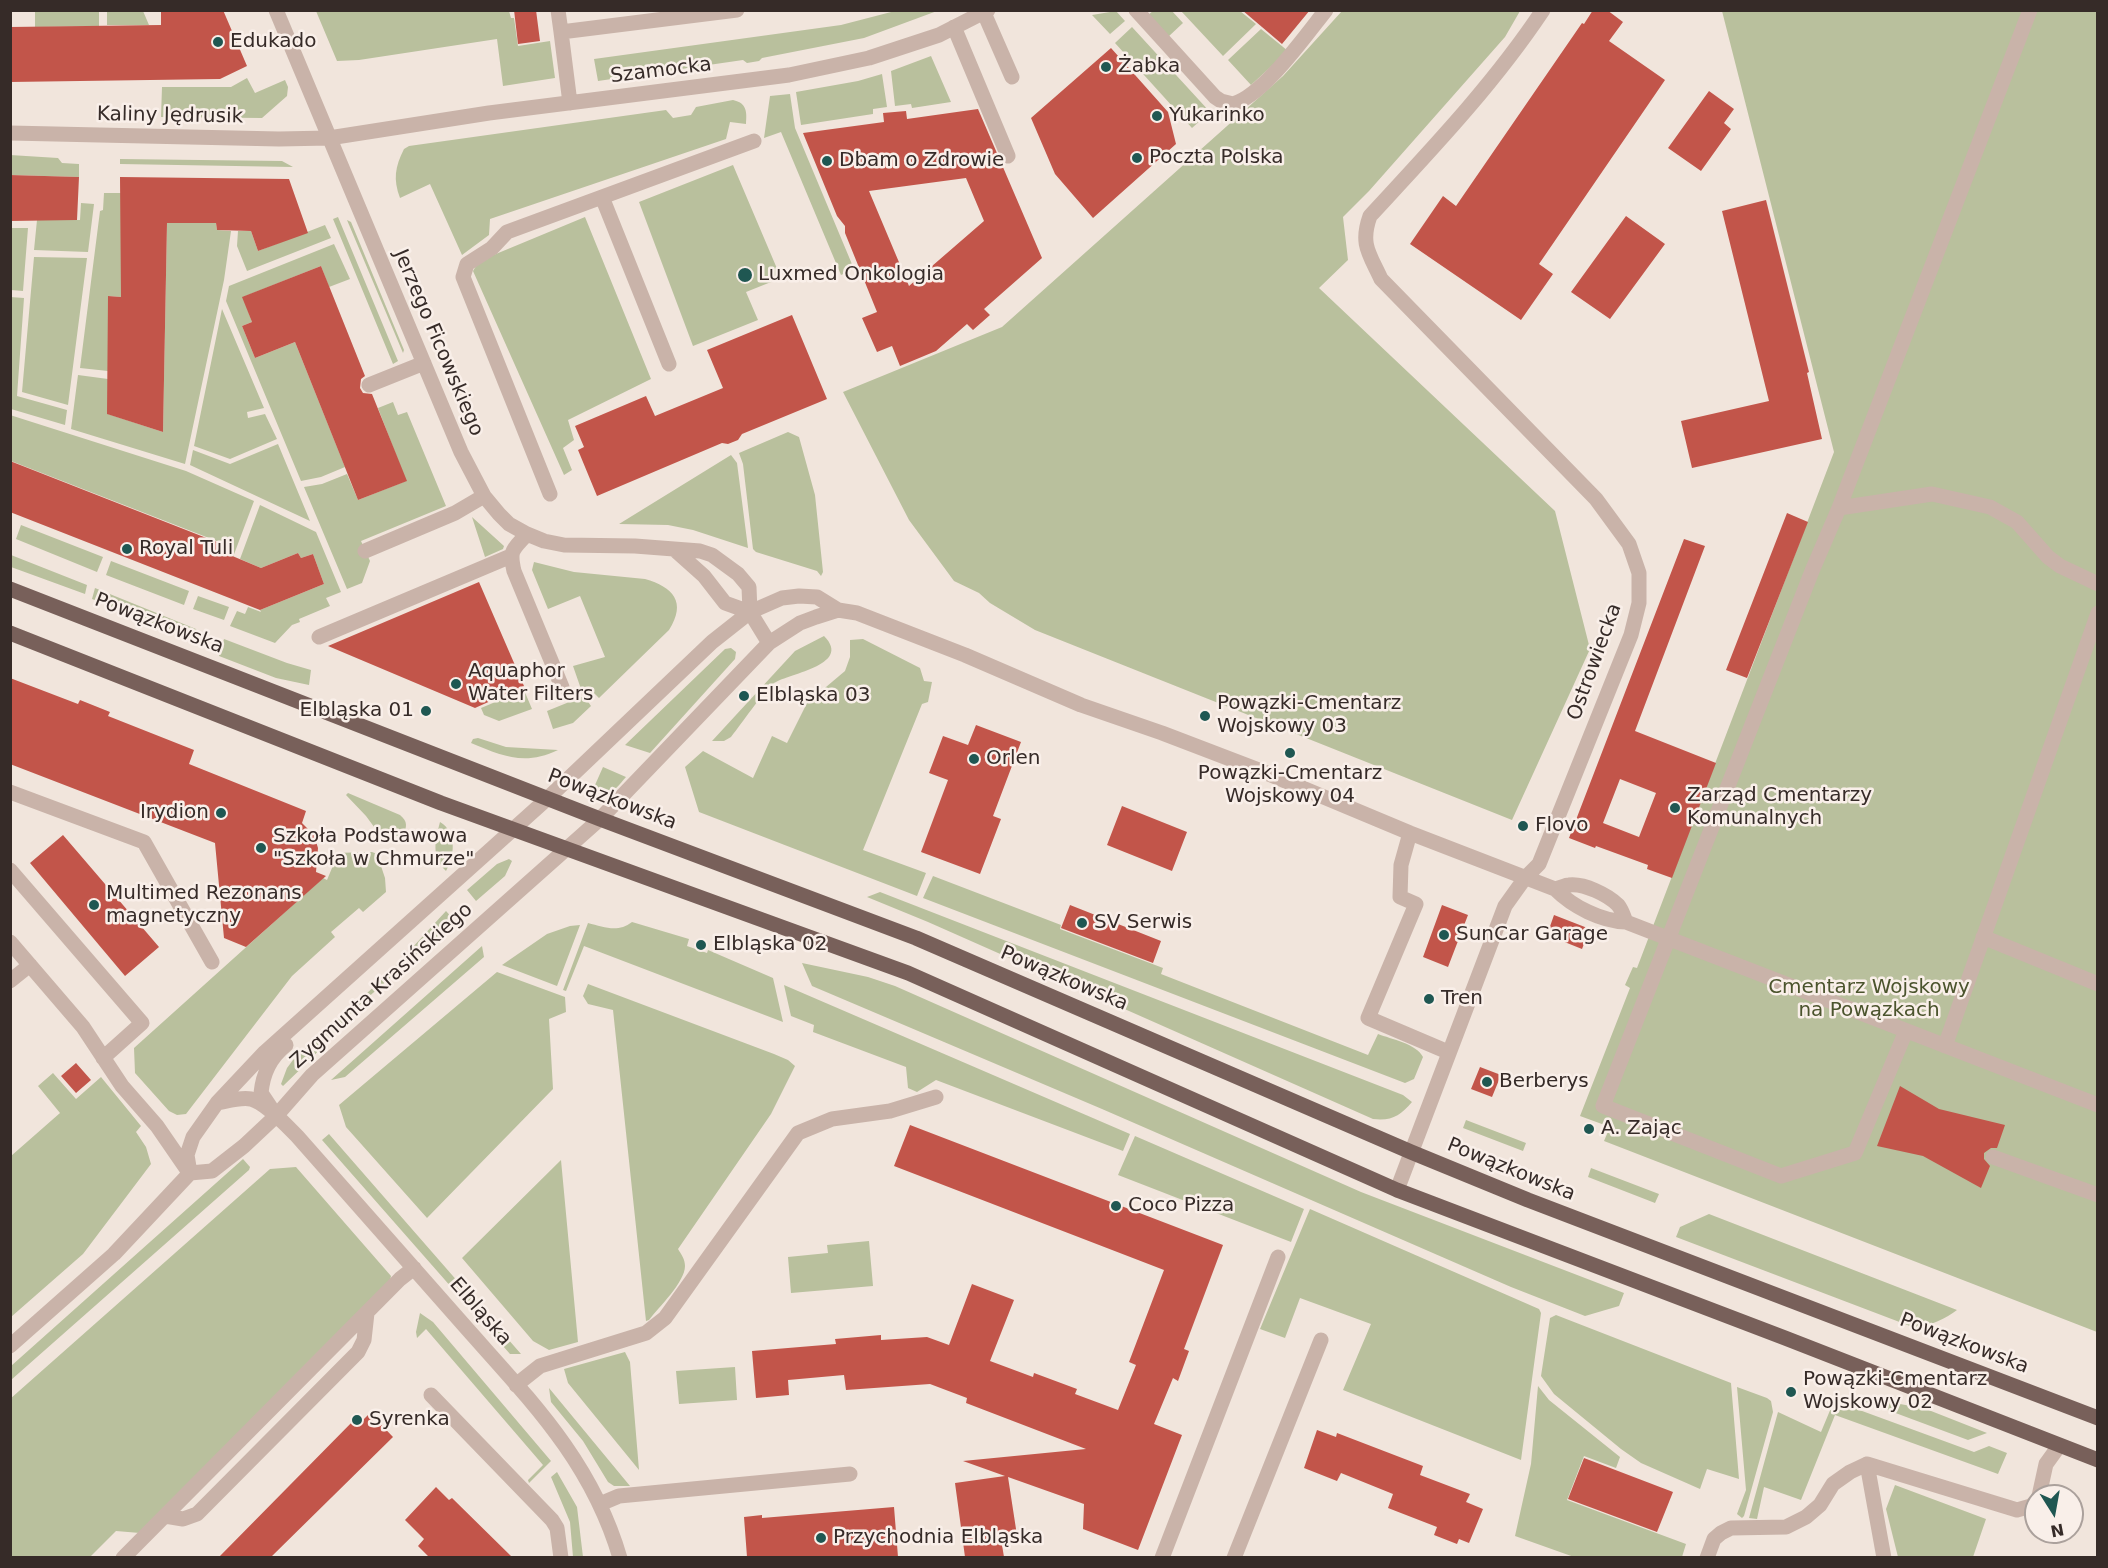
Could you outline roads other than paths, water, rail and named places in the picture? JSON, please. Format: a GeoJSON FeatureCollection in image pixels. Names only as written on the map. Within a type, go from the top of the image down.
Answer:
{"type":"FeatureCollection","features":[{"type":"Feature","properties":{"kind":"main road","name":"Powązkowska"},"geometry":{"type":"LineString","coordinates":[[10,589],[600,819],[916,938],[1411,1152],[1528,1200],[2097,1418]]}},
{"type":"Feature","properties":{"kind":"main road"},"geometry":{"type":"LineString","coordinates":[[10,633],[512,829],[908,973],[1396,1190],[2097,1460]]}},
{"type":"Feature","properties":{"kind":"street","name":"Jerzego Ficowskiego"},"geometry":{"type":"LineString","coordinates":[[276,10],[461,452],[484,496],[509,524],[527,534],[564,545],[635,546],[676,551],[700,551],[712,555],[738,574],[749,587],[750,612],[768,643]]}},
{"type":"Feature","properties":{"kind":"street"},"geometry":{"type":"LineString","coordinates":[[558,10],[570,103]]}},
{"type":"Feature","properties":{"kind":"street"},"geometry":{"type":"LineString","coordinates":[[561,32],[737,10]]}},
{"type":"Feature","properties":{"kind":"street"},"geometry":{"type":"LineString","coordinates":[[1136,10],[1215,97],[1233,104],[1254,93],[1293,52],[1326,10]]}},
{"type":"Feature","properties":{"kind":"street","name":"Ostrowiecka"},"geometry":{"type":"LineString","coordinates":[[1396,1190],[1505,906],[1525,878],[1539,864],[1631,635],[1639,603],[1639,573],[1629,544],[1596,499],[1381,279],[1366,247],[1364,232],[1370,216],[1447,132],[1510,58],[1543,10]]}},
{"type":"Feature","properties":{"kind":"street"},"geometry":{"type":"LineString","coordinates":[[1906,1031],[1855,1153],[1781,1176],[1604,1106],[1812,571],[1839,508],[2030,10]]}},
{"type":"Feature","properties":{"kind":"street","name":"Szamocka"},"geometry":{"type":"LineString","coordinates":[[329,138],[570,103],[789,75],[869,58],[939,35],[986,12]]}},
{"type":"Feature","properties":{"kind":"street"},"geometry":{"type":"LineString","coordinates":[[986,12],[1012,77]]}},
{"type":"Feature","properties":{"kind":"street"},"geometry":{"type":"LineString","coordinates":[[954,27],[1008,156]]}},
{"type":"Feature","properties":{"kind":"street","name":"Kaliny Jędrusik"},"geometry":{"type":"LineString","coordinates":[[10,134],[329,138]]}},
{"type":"Feature","properties":{"kind":"street"},"geometry":{"type":"LineString","coordinates":[[550,494],[463,277],[467,264],[492,248],[507,232],[754,141]]}},
{"type":"Feature","properties":{"kind":"street"},"geometry":{"type":"LineString","coordinates":[[602,197],[669,364]]}},
{"type":"Feature","properties":{"kind":"street"},"geometry":{"type":"LineString","coordinates":[[369,386],[424,363]]}},
{"type":"Feature","properties":{"kind":"street"},"geometry":{"type":"LineString","coordinates":[[1839,508],[1932,494],[1990,507],[2017,522],[2054,562],[2097,584]]}},
{"type":"Feature","properties":{"kind":"street"},"geometry":{"type":"LineString","coordinates":[[365,551],[464,509],[484,496]]}},
{"type":"Feature","properties":{"kind":"street"},"geometry":{"type":"LineString","coordinates":[[527,534],[512,551],[514,571],[562,687]]}},
{"type":"Feature","properties":{"kind":"street"},"geometry":{"type":"LineString","coordinates":[[676,551],[704,576],[725,603],[750,612]]}},
{"type":"Feature","properties":{"kind":"street"},"geometry":{"type":"LineString","coordinates":[[319,637],[511,556]]}},
{"type":"Feature","properties":{"kind":"street"},"geometry":{"type":"LineString","coordinates":[[548,798],[712,642],[750,612],[782,598],[817,597],[838,610],[857,613],[879,621],[1081,705],[1253,768],[1410,833],[1556,889],[1569,902],[1611,921],[1626,922],[2097,1105]]}},
{"type":"Feature","properties":{"kind":"street"},"geometry":{"type":"LineString","coordinates":[[600,819],[768,643],[800,623],[838,610]]}},
{"type":"Feature","properties":{"kind":"street"},"geometry":{"type":"LineString","coordinates":[[1945,1046],[2097,612]]}},
{"type":"Feature","properties":{"kind":"street"},"geometry":{"type":"LineString","coordinates":[[10,792],[144,842],[212,962]]}},
{"type":"Feature","properties":{"kind":"street","name":"Zygmunta Krasińskiego"},"geometry":{"type":"LineString","coordinates":[[548,798],[265,1052],[217,1103],[193,1137],[187,1155],[190,1173],[212,1171],[244,1146],[276,1116],[312,1075],[600,819]]}},
{"type":"Feature","properties":{"kind":"street"},"geometry":{"type":"LineString","coordinates":[[1410,833],[1401,865],[1400,897],[1416,904],[1368,1018],[1448,1052]]}},
{"type":"Feature","properties":{"kind":"street"},"geometry":{"type":"LineString","coordinates":[[10,870],[142,1023],[104,1058]]}},
{"type":"Feature","properties":{"kind":"street"},"geometry":{"type":"LineString","coordinates":[[1983,937],[2097,984]]}},
{"type":"Feature","properties":{"kind":"street"},"geometry":{"type":"LineString","coordinates":[[10,942],[83,1027],[122,1086],[157,1126],[190,1173],[114,1254],[10,1346]]}},
{"type":"Feature","properties":{"kind":"street"},"geometry":{"type":"LineString","coordinates":[[10,981],[30,965]]}},
{"type":"Feature","properties":{"kind":"street"},"geometry":{"type":"LineString","coordinates":[[276,1116],[261,1093],[266,1068],[280,1050],[300,1033],[323,1000]]}},
{"type":"Feature","properties":{"kind":"street"},"geometry":{"type":"LineString","coordinates":[[516,1385],[540,1366],[634,1337],[655,1327],[665,1318],[798,1134],[832,1119],[890,1111],[936,1097]]}},
{"type":"Feature","properties":{"kind":"street"},"geometry":{"type":"LineString","coordinates":[[217,1103],[240,1099],[253,1100],[276,1116]]}},
{"type":"Feature","properties":{"kind":"street","name":"Elbląska"},"geometry":{"type":"LineString","coordinates":[[276,1116],[297,1136],[414,1268],[568,1447],[600,1504],[620,1557]]}},
{"type":"Feature","properties":{"kind":"street"},"geometry":{"type":"LineString","coordinates":[[1993,1157],[2097,1195]]}},
{"type":"Feature","properties":{"kind":"street"},"geometry":{"type":"LineString","coordinates":[[1162,1557],[1278,1257]]}},
{"type":"Feature","properties":{"kind":"street"},"geometry":{"type":"LineString","coordinates":[[123,1557],[414,1268]]}},
{"type":"Feature","properties":{"kind":"street"},"geometry":{"type":"LineString","coordinates":[[165,1516],[183,1519],[197,1514],[358,1352],[364,1340],[367,1313]]}},
{"type":"Feature","properties":{"kind":"street"},"geometry":{"type":"LineString","coordinates":[[1234,1557],[1321,1340]]}},
{"type":"Feature","properties":{"kind":"street"},"geometry":{"type":"LineString","coordinates":[[431,1395],[552,1520],[557,1528],[561,1557]]}},
{"type":"Feature","properties":{"kind":"street"},"geometry":{"type":"LineString","coordinates":[[2042,1484],[2046,1464],[2059,1446]]}},
{"type":"Feature","properties":{"kind":"street"},"geometry":{"type":"LineString","coordinates":[[1867,1464],[1884,1557]]}},
{"type":"Feature","properties":{"kind":"street"},"geometry":{"type":"LineString","coordinates":[[1707,1557],[1714,1539],[1731,1528],[1786,1527],[1806,1517],[1820,1504],[1833,1484],[1867,1464],[2017,1509],[2024,1508]]}},
{"type":"Feature","properties":{"kind":"street"},"geometry":{"type":"LineString","coordinates":[[600,1504],[619,1496],[850,1474]]}},
{"type":"Feature","properties":{"kind":"place","name":"Edukado"},"geometry":{"type":"Point","coordinates":[218,42]}},
{"type":"Feature","properties":{"kind":"place","name":"Żabka"},"geometry":{"type":"Point","coordinates":[1106,67]}},
{"type":"Feature","properties":{"kind":"place","name":"Yukarinko"},"geometry":{"type":"Point","coordinates":[1157,116]}},
{"type":"Feature","properties":{"kind":"place","name":"Poczta Polska"},"geometry":{"type":"Point","coordinates":[1137,158]}},
{"type":"Feature","properties":{"kind":"place","name":"Dbam o Zdrowie"},"geometry":{"type":"Point","coordinates":[827,161]}},
{"type":"Feature","properties":{"kind":"place","name":"Luxmed Onkologia"},"geometry":{"type":"Point","coordinates":[745,275]}},
{"type":"Feature","properties":{"kind":"place","name":"Royal Tuli"},"geometry":{"type":"Point","coordinates":[127,549]}},
{"type":"Feature","properties":{"kind":"place","name":"Aquaphor Water Filters"},"geometry":{"type":"Point","coordinates":[456,684]}},
{"type":"Feature","properties":{"kind":"place","name":"Elbląska 03"},"geometry":{"type":"Point","coordinates":[744,696]}},
{"type":"Feature","properties":{"kind":"place","name":"Elbląska 01"},"geometry":{"type":"Point","coordinates":[426,711]}},
{"type":"Feature","properties":{"kind":"place","name":"Powązki-Cmentarz Wojskowy 03"},"geometry":{"type":"Point","coordinates":[1205,716]}},
{"type":"Feature","properties":{"kind":"place","name":"Powązki-Cmentarz Wojskowy 04"},"geometry":{"type":"Point","coordinates":[1290,753]}},
{"type":"Feature","properties":{"kind":"place","name":"Orlen"},"geometry":{"type":"Point","coordinates":[974,759]}},
{"type":"Feature","properties":{"kind":"place","name":"Zarząd Cmentarzy Komunalnych"},"geometry":{"type":"Point","coordinates":[1675,808]}},
{"type":"Feature","properties":{"kind":"place","name":"Irydion"},"geometry":{"type":"Point","coordinates":[221,813]}},
{"type":"Feature","properties":{"kind":"place","name":"Flovo"},"geometry":{"type":"Point","coordinates":[1523,826]}},
{"type":"Feature","properties":{"kind":"place","name":"Szkoła Podstawowa \"Szkoła w Chmurze\""},"geometry":{"type":"Point","coordinates":[261,848]}},
{"type":"Feature","properties":{"kind":"place","name":"Multimed Rezonans magnetyczny"},"geometry":{"type":"Point","coordinates":[94,905]}},
{"type":"Feature","properties":{"kind":"place","name":"SV Serwis"},"geometry":{"type":"Point","coordinates":[1082,923]}},
{"type":"Feature","properties":{"kind":"place","name":"SunCar Garage"},"geometry":{"type":"Point","coordinates":[1444,935]}},
{"type":"Feature","properties":{"kind":"place","name":"Elbląska 02"},"geometry":{"type":"Point","coordinates":[701,945]}},
{"type":"Feature","properties":{"kind":"place","name":"Tren"},"geometry":{"type":"Point","coordinates":[1429,999]}},
{"type":"Feature","properties":{"kind":"place","name":"Berberys"},"geometry":{"type":"Point","coordinates":[1487,1082]}},
{"type":"Feature","properties":{"kind":"place","name":"A. Zając"},"geometry":{"type":"Point","coordinates":[1589,1129]}},
{"type":"Feature","properties":{"kind":"place","name":"Coco Pizza"},"geometry":{"type":"Point","coordinates":[1116,1206]}},
{"type":"Feature","properties":{"kind":"place","name":"Powązki-Cmentarz Wojskowy 02"},"geometry":{"type":"Point","coordinates":[1791,1392]}},
{"type":"Feature","properties":{"kind":"place","name":"Syrenka"},"geometry":{"type":"Point","coordinates":[357,1420]}},
{"type":"Feature","properties":{"kind":"place","name":"Przychodnia Elbląska"},"geometry":{"type":"Point","coordinates":[821,1538]}},
{"type":"Feature","properties":{"kind":"park label","name":"Cmentarz Wojskowy na Powązkach"},"geometry":{"type":"Point","coordinates":[1869,1000]}}]}
